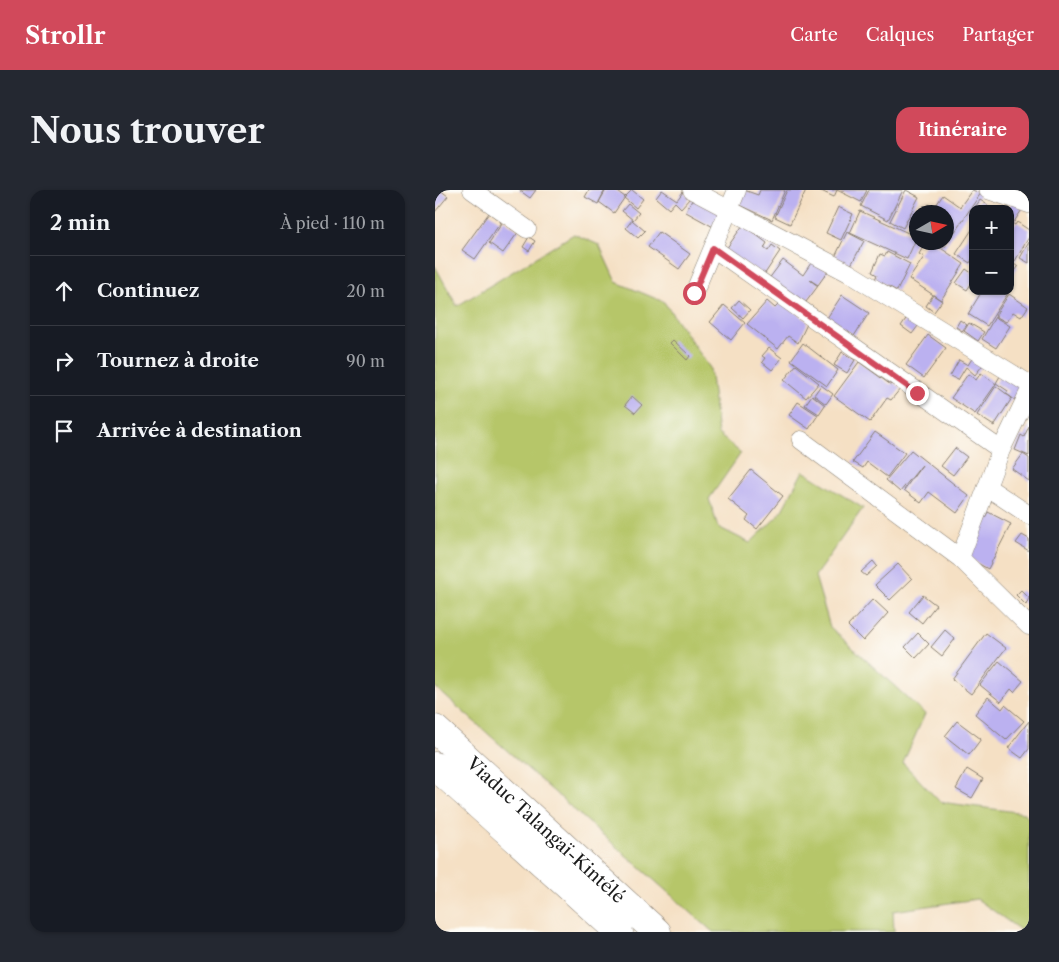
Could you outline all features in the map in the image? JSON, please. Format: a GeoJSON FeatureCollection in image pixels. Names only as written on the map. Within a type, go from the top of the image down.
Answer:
{"type":"FeatureCollection","features":[{"type":"Feature","properties":{"kind":"highway","name":"Viaduc Talangaï-Kintélé"},"geometry":{"type":"LineString","coordinates":[[435,729],[657,932]]}},
{"type":"Feature","properties":{"kind":"highway","name":"Viaduc Talangaï-Kintélé"},"geometry":{"type":"LineString","coordinates":[[435,766],[619,932]]}},
{"type":"Feature","properties":{"kind":"street"},"geometry":{"type":"LineString","coordinates":[[472,190],[527,229]]}},
{"type":"Feature","properties":{"kind":"street"},"geometry":{"type":"LineString","coordinates":[[692,190],[849,273],[1029,384]]}},
{"type":"Feature","properties":{"kind":"street"},"geometry":{"type":"LineString","coordinates":[[694,293],[737,190]]}},
{"type":"Feature","properties":{"kind":"street"},"geometry":{"type":"LineString","coordinates":[[988,190],[1029,204]]}},
{"type":"Feature","properties":{"kind":"street"},"geometry":{"type":"LineString","coordinates":[[713,248],[1001,450]]}},
{"type":"Feature","properties":{"kind":"street"},"geometry":{"type":"LineString","coordinates":[[960,558],[1001,450],[1029,392]]}},
{"type":"Feature","properties":{"kind":"street"},"geometry":{"type":"LineString","coordinates":[[801,440],[960,558],[1029,626]]}},
{"type":"Feature","properties":{"kind":"street"},"geometry":{"type":"LineString","coordinates":[[987,487],[1029,515]]}},
{"type":"Feature","properties":{"kind":"green space"},"geometry":{"type":"Polygon","coordinates":[[[574,234],[599,245],[616,282],[664,302],[710,368],[718,434],[741,453],[709,499],[718,527],[750,543],[780,514],[803,471],[863,508],[815,576],[830,627],[925,714],[903,763],[940,802],[1024,813],[1029,819],[1029,932],[1023,932],[977,899],[893,911],[894,932],[713,932],[435,687],[435,266],[457,306],[574,234]]]}},
{"type":"Feature","properties":{"kind":"building"},"geometry":{"type":"Polygon","coordinates":[[[435,190],[440,190],[448,196],[435,212],[435,190]]]}},
{"type":"Feature","properties":{"kind":"building"},"geometry":{"type":"Polygon","coordinates":[[[519,190],[536,190],[530,198],[519,190]]]}},
{"type":"Feature","properties":{"kind":"building"},"geometry":{"type":"Polygon","coordinates":[[[589,190],[605,190],[598,204],[585,197],[589,190]]]}},
{"type":"Feature","properties":{"kind":"building"},"geometry":{"type":"Polygon","coordinates":[[[606,190],[615,190],[625,197],[614,213],[599,202],[606,190]]]}},
{"type":"Feature","properties":{"kind":"building"},"geometry":{"type":"Polygon","coordinates":[[[632,190],[643,199],[636,208],[624,198],[632,190]]]}},
{"type":"Feature","properties":{"kind":"building"},"geometry":{"type":"Polygon","coordinates":[[[662,190],[677,200],[683,192],[690,198],[681,208],[675,202],[669,209],[656,198],[662,190]]]}},
{"type":"Feature","properties":{"kind":"building"},"geometry":{"type":"Polygon","coordinates":[[[744,190],[758,195],[760,190],[785,190],[772,220],[738,204],[744,190]]]}},
{"type":"Feature","properties":{"kind":"building"},"geometry":{"type":"Polygon","coordinates":[[[787,190],[806,190],[790,224],[775,217],[787,190]]]}},
{"type":"Feature","properties":{"kind":"building"},"geometry":{"type":"Polygon","coordinates":[[[819,190],[837,190],[834,197],[819,190]]]}},
{"type":"Feature","properties":{"kind":"building"},"geometry":{"type":"Polygon","coordinates":[[[837,190],[867,190],[861,202],[837,190]]]}},
{"type":"Feature","properties":{"kind":"building"},"geometry":{"type":"Polygon","coordinates":[[[869,190],[903,190],[888,220],[861,206],[869,190]]]}},
{"type":"Feature","properties":{"kind":"building"},"geometry":{"type":"Polygon","coordinates":[[[906,190],[919,197],[915,205],[909,205],[909,216],[903,228],[890,221],[906,190]]]}},
{"type":"Feature","properties":{"kind":"building"},"geometry":{"type":"Polygon","coordinates":[[[972,190],[981,193],[973,205],[969,205],[969,211],[954,233],[954,205],[936,205],[943,195],[960,207],[972,190]]]}},
{"type":"Feature","properties":{"kind":"building"},"geometry":{"type":"Polygon","coordinates":[[[693,198],[724,215],[717,229],[686,212],[693,198]]]}},
{"type":"Feature","properties":{"kind":"building"},"geometry":{"type":"Polygon","coordinates":[[[980,200],[988,205],[977,205],[980,200]]]}},
{"type":"Feature","properties":{"kind":"building"},"geometry":{"type":"Polygon","coordinates":[[[1013,201],[1023,208],[1014,222],[1014,205],[1010,205],[1013,201]]]}},
{"type":"Feature","properties":{"kind":"building"},"geometry":{"type":"Polygon","coordinates":[[[628,204],[639,213],[633,220],[622,211],[628,204]]]}},
{"type":"Feature","properties":{"kind":"building"},"geometry":{"type":"Polygon","coordinates":[[[838,207],[853,214],[841,240],[826,233],[838,207]]]}},
{"type":"Feature","properties":{"kind":"building"},"geometry":{"type":"Polygon","coordinates":[[[860,211],[909,233],[909,250],[911,250],[907,259],[850,233],[860,211]]]}},
{"type":"Feature","properties":{"kind":"building"},"geometry":{"type":"Polygon","coordinates":[[[489,213],[501,222],[475,259],[462,250],[489,213]]]}},
{"type":"Feature","properties":{"kind":"building"},"geometry":{"type":"Polygon","coordinates":[[[504,220],[519,231],[503,253],[489,243],[504,220]]]}},
{"type":"Feature","properties":{"kind":"building"},"geometry":{"type":"Polygon","coordinates":[[[632,220],[645,231],[638,238],[626,228],[632,220]]]}},
{"type":"Feature","properties":{"kind":"building"},"geometry":{"type":"Polygon","coordinates":[[[1017,222],[1029,230],[1029,237],[1015,261],[1014,224],[1017,222]]]}},
{"type":"Feature","properties":{"kind":"building"},"geometry":{"type":"Polygon","coordinates":[[[743,225],[767,243],[764,248],[768,251],[772,245],[780,251],[764,275],[724,252],[743,225]]]}},
{"type":"Feature","properties":{"kind":"building"},"geometry":{"type":"Polygon","coordinates":[[[659,232],[690,254],[679,269],[648,247],[659,232]]]}},
{"type":"Feature","properties":{"kind":"building"},"geometry":{"type":"Polygon","coordinates":[[[847,232],[864,241],[851,265],[835,257],[847,232]]]}},
{"type":"Feature","properties":{"kind":"building"},"geometry":{"type":"Polygon","coordinates":[[[969,234],[969,262],[956,254],[969,234]]]}},
{"type":"Feature","properties":{"kind":"building"},"geometry":{"type":"Polygon","coordinates":[[[529,237],[535,241],[529,251],[523,247],[529,237]]]}},
{"type":"Feature","properties":{"kind":"building"},"geometry":{"type":"Polygon","coordinates":[[[1029,242],[1029,263],[1020,258],[1029,242]]]}},
{"type":"Feature","properties":{"kind":"building"},"geometry":{"type":"Polygon","coordinates":[[[921,250],[944,250],[964,264],[941,300],[909,279],[924,257],[919,254],[921,250]]]}},
{"type":"Feature","properties":{"kind":"building"},"geometry":{"type":"Polygon","coordinates":[[[887,252],[910,264],[897,291],[875,279],[877,275],[872,272],[880,254],[885,256],[887,252]]]}},
{"type":"Feature","properties":{"kind":"building"},"geometry":{"type":"Polygon","coordinates":[[[783,260],[803,275],[813,260],[828,271],[818,285],[810,280],[818,286],[803,306],[768,280],[783,260]]]}},
{"type":"Feature","properties":{"kind":"building"},"geometry":{"type":"Polygon","coordinates":[[[1014,264],[1018,267],[1014,272],[1014,264]]]}},
{"type":"Feature","properties":{"kind":"building"},"geometry":{"type":"Polygon","coordinates":[[[966,269],[969,271],[969,287],[967,290],[956,283],[966,269]]]}},
{"type":"Feature","properties":{"kind":"building"},"geometry":{"type":"Polygon","coordinates":[[[842,295],[869,313],[854,336],[827,318],[842,295]]]}},
{"type":"Feature","properties":{"kind":"building"},"geometry":{"type":"Polygon","coordinates":[[[933,295],[942,301],[934,312],[926,306],[933,295]]]}},
{"type":"Feature","properties":{"kind":"building"},"geometry":{"type":"Polygon","coordinates":[[[980,295],[1007,295],[987,326],[968,314],[980,295]]]}},
{"type":"Feature","properties":{"kind":"building"},"geometry":{"type":"Polygon","coordinates":[[[1008,295],[1028,307],[1021,317],[1013,312],[1006,322],[995,316],[1008,295]]]}},
{"type":"Feature","properties":{"kind":"building"},"geometry":{"type":"Polygon","coordinates":[[[739,300],[750,310],[743,318],[732,308],[739,300]]]}},
{"type":"Feature","properties":{"kind":"building"},"geometry":{"type":"Polygon","coordinates":[[[767,301],[775,308],[782,301],[808,322],[798,343],[788,336],[778,349],[747,324],[767,301]]]}},
{"type":"Feature","properties":{"kind":"building"},"geometry":{"type":"Polygon","coordinates":[[[724,305],[745,323],[731,340],[710,322],[724,305]]]}},
{"type":"Feature","properties":{"kind":"building"},"geometry":{"type":"Polygon","coordinates":[[[910,313],[921,322],[912,334],[901,326],[910,313]]]}},
{"type":"Feature","properties":{"kind":"building"},"geometry":{"type":"Polygon","coordinates":[[[995,317],[1010,326],[996,348],[982,339],[995,317]]]}},
{"type":"Feature","properties":{"kind":"building"},"geometry":{"type":"Polygon","coordinates":[[[960,320],[967,325],[962,331],[956,327],[960,320]]]}},
{"type":"Feature","properties":{"kind":"building"},"geometry":{"type":"Polygon","coordinates":[[[969,323],[984,332],[978,341],[964,331],[969,323]]]}},
{"type":"Feature","properties":{"kind":"building"},"geometry":{"type":"Polygon","coordinates":[[[928,335],[946,348],[924,378],[906,365],[928,335]]]}},
{"type":"Feature","properties":{"kind":"building"},"geometry":{"type":"Polygon","coordinates":[[[673,340],[690,356],[687,360],[670,343],[673,340]]]}},
{"type":"Feature","properties":{"kind":"building"},"geometry":{"type":"Polygon","coordinates":[[[803,343],[838,370],[827,386],[791,360],[803,343]]]}},
{"type":"Feature","properties":{"kind":"building"},"geometry":{"type":"Polygon","coordinates":[[[769,348],[782,358],[772,370],[762,362],[765,358],[762,356],[769,348]]]}},
{"type":"Feature","properties":{"kind":"building"},"geometry":{"type":"Polygon","coordinates":[[[842,352],[855,360],[847,373],[834,365],[842,352]]]}},
{"type":"Feature","properties":{"kind":"building"},"geometry":{"type":"Polygon","coordinates":[[[975,354],[986,361],[975,375],[966,367],[958,380],[950,376],[959,360],[968,365],[975,354]]]}},
{"type":"Feature","properties":{"kind":"building"},"geometry":{"type":"Polygon","coordinates":[[[859,362],[891,385],[893,382],[901,388],[891,400],[887,398],[870,422],[834,396],[859,362]]]}},
{"type":"Feature","properties":{"kind":"building"},"geometry":{"type":"Polygon","coordinates":[[[796,365],[819,383],[806,398],[784,380],[796,365]]]}},
{"type":"Feature","properties":{"kind":"building"},"geometry":{"type":"Polygon","coordinates":[[[1003,371],[1025,385],[1015,400],[1006,394],[1008,391],[996,383],[1003,371]]]}},
{"type":"Feature","properties":{"kind":"building"},"geometry":{"type":"Polygon","coordinates":[[[981,373],[996,384],[975,414],[951,398],[968,374],[976,380],[981,373]]]}},
{"type":"Feature","properties":{"kind":"building"},"geometry":{"type":"Polygon","coordinates":[[[821,385],[833,394],[826,404],[814,395],[821,385]]]}},
{"type":"Feature","properties":{"kind":"building"},"geometry":{"type":"Polygon","coordinates":[[[996,386],[1012,398],[994,426],[977,415],[996,386]]]}},
{"type":"Feature","properties":{"kind":"building"},"geometry":{"type":"Polygon","coordinates":[[[812,395],[825,405],[819,414],[805,405],[812,395]]]}},
{"type":"Feature","properties":{"kind":"building"},"geometry":{"type":"Polygon","coordinates":[[[632,396],[642,405],[635,413],[625,405],[632,396]]]}},
{"type":"Feature","properties":{"kind":"building"},"geometry":{"type":"Polygon","coordinates":[[[798,402],[818,415],[809,429],[789,415],[798,402]]]}},
{"type":"Feature","properties":{"kind":"building"},"geometry":{"type":"Polygon","coordinates":[[[1029,426],[1029,456],[1015,450],[1021,435],[1024,437],[1029,426]]]}},
{"type":"Feature","properties":{"kind":"building"},"geometry":{"type":"Polygon","coordinates":[[[875,432],[905,453],[887,477],[867,462],[863,468],[853,462],[875,432]]]}},
{"type":"Feature","properties":{"kind":"building"},"geometry":{"type":"Polygon","coordinates":[[[955,448],[967,457],[953,475],[941,466],[955,448]]]}},
{"type":"Feature","properties":{"kind":"building"},"geometry":{"type":"Polygon","coordinates":[[[911,450],[969,496],[957,513],[929,492],[921,503],[904,490],[922,465],[900,492],[886,480],[911,450]]]}},
{"type":"Feature","properties":{"kind":"building"},"geometry":{"type":"Polygon","coordinates":[[[1023,454],[1029,458],[1029,481],[1012,469],[1023,454]]]}},
{"type":"Feature","properties":{"kind":"building"},"geometry":{"type":"Polygon","coordinates":[[[751,470],[783,496],[757,529],[746,520],[749,516],[728,499],[751,470]]]}},
{"type":"Feature","properties":{"kind":"building"},"geometry":{"type":"Polygon","coordinates":[[[988,512],[1011,524],[988,569],[965,556],[988,512]]]}},
{"type":"Feature","properties":{"kind":"building"},"geometry":{"type":"Polygon","coordinates":[[[1022,535],[1029,539],[1029,551],[1016,543],[1022,535]]]}},
{"type":"Feature","properties":{"kind":"building"},"geometry":{"type":"Polygon","coordinates":[[[873,561],[877,566],[866,576],[861,572],[873,561]]]}},
{"type":"Feature","properties":{"kind":"building"},"geometry":{"type":"Polygon","coordinates":[[[898,564],[912,579],[890,600],[875,585],[898,564]]]}},
{"type":"Feature","properties":{"kind":"building"},"geometry":{"type":"Polygon","coordinates":[[[1021,590],[1029,598],[1026,605],[1016,595],[1021,590]]]}},
{"type":"Feature","properties":{"kind":"building"},"geometry":{"type":"Polygon","coordinates":[[[923,595],[936,605],[922,623],[909,612],[923,595]]]}},
{"type":"Feature","properties":{"kind":"building"},"geometry":{"type":"Polygon","coordinates":[[[873,599],[888,613],[863,641],[848,626],[873,599]]]}},
{"type":"Feature","properties":{"kind":"building"},"geometry":{"type":"Polygon","coordinates":[[[945,630],[955,639],[942,656],[931,647],[945,630]]]}},
{"type":"Feature","properties":{"kind":"building"},"geometry":{"type":"Polygon","coordinates":[[[918,633],[929,644],[916,658],[905,647],[918,633]]]}},
{"type":"Feature","properties":{"kind":"building"},"geometry":{"type":"Polygon","coordinates":[[[986,633],[1006,648],[971,694],[952,679],[986,633]]]}},
{"type":"Feature","properties":{"kind":"building"},"geometry":{"type":"Polygon","coordinates":[[[999,661],[1023,681],[1014,692],[1011,689],[1001,702],[980,685],[999,661]]]}},
{"type":"Feature","properties":{"kind":"building"},"geometry":{"type":"Polygon","coordinates":[[[988,697],[1002,709],[1005,705],[1024,721],[1006,740],[975,714],[988,697]]]}},
{"type":"Feature","properties":{"kind":"building"},"geometry":{"type":"Polygon","coordinates":[[[957,721],[981,739],[969,755],[945,736],[957,721]]]}},
{"type":"Feature","properties":{"kind":"building"},"geometry":{"type":"Polygon","coordinates":[[[1029,721],[1029,749],[1022,758],[1008,748],[1029,721]]]}},
{"type":"Feature","properties":{"kind":"building"},"geometry":{"type":"Polygon","coordinates":[[[967,769],[983,779],[972,798],[956,789],[967,769]]]}},
{"type":"Feature","properties":{"kind":"route"},"geometry":{"type":"LineString","coordinates":[[694,293],[713,248],[917,393]]}}]}
